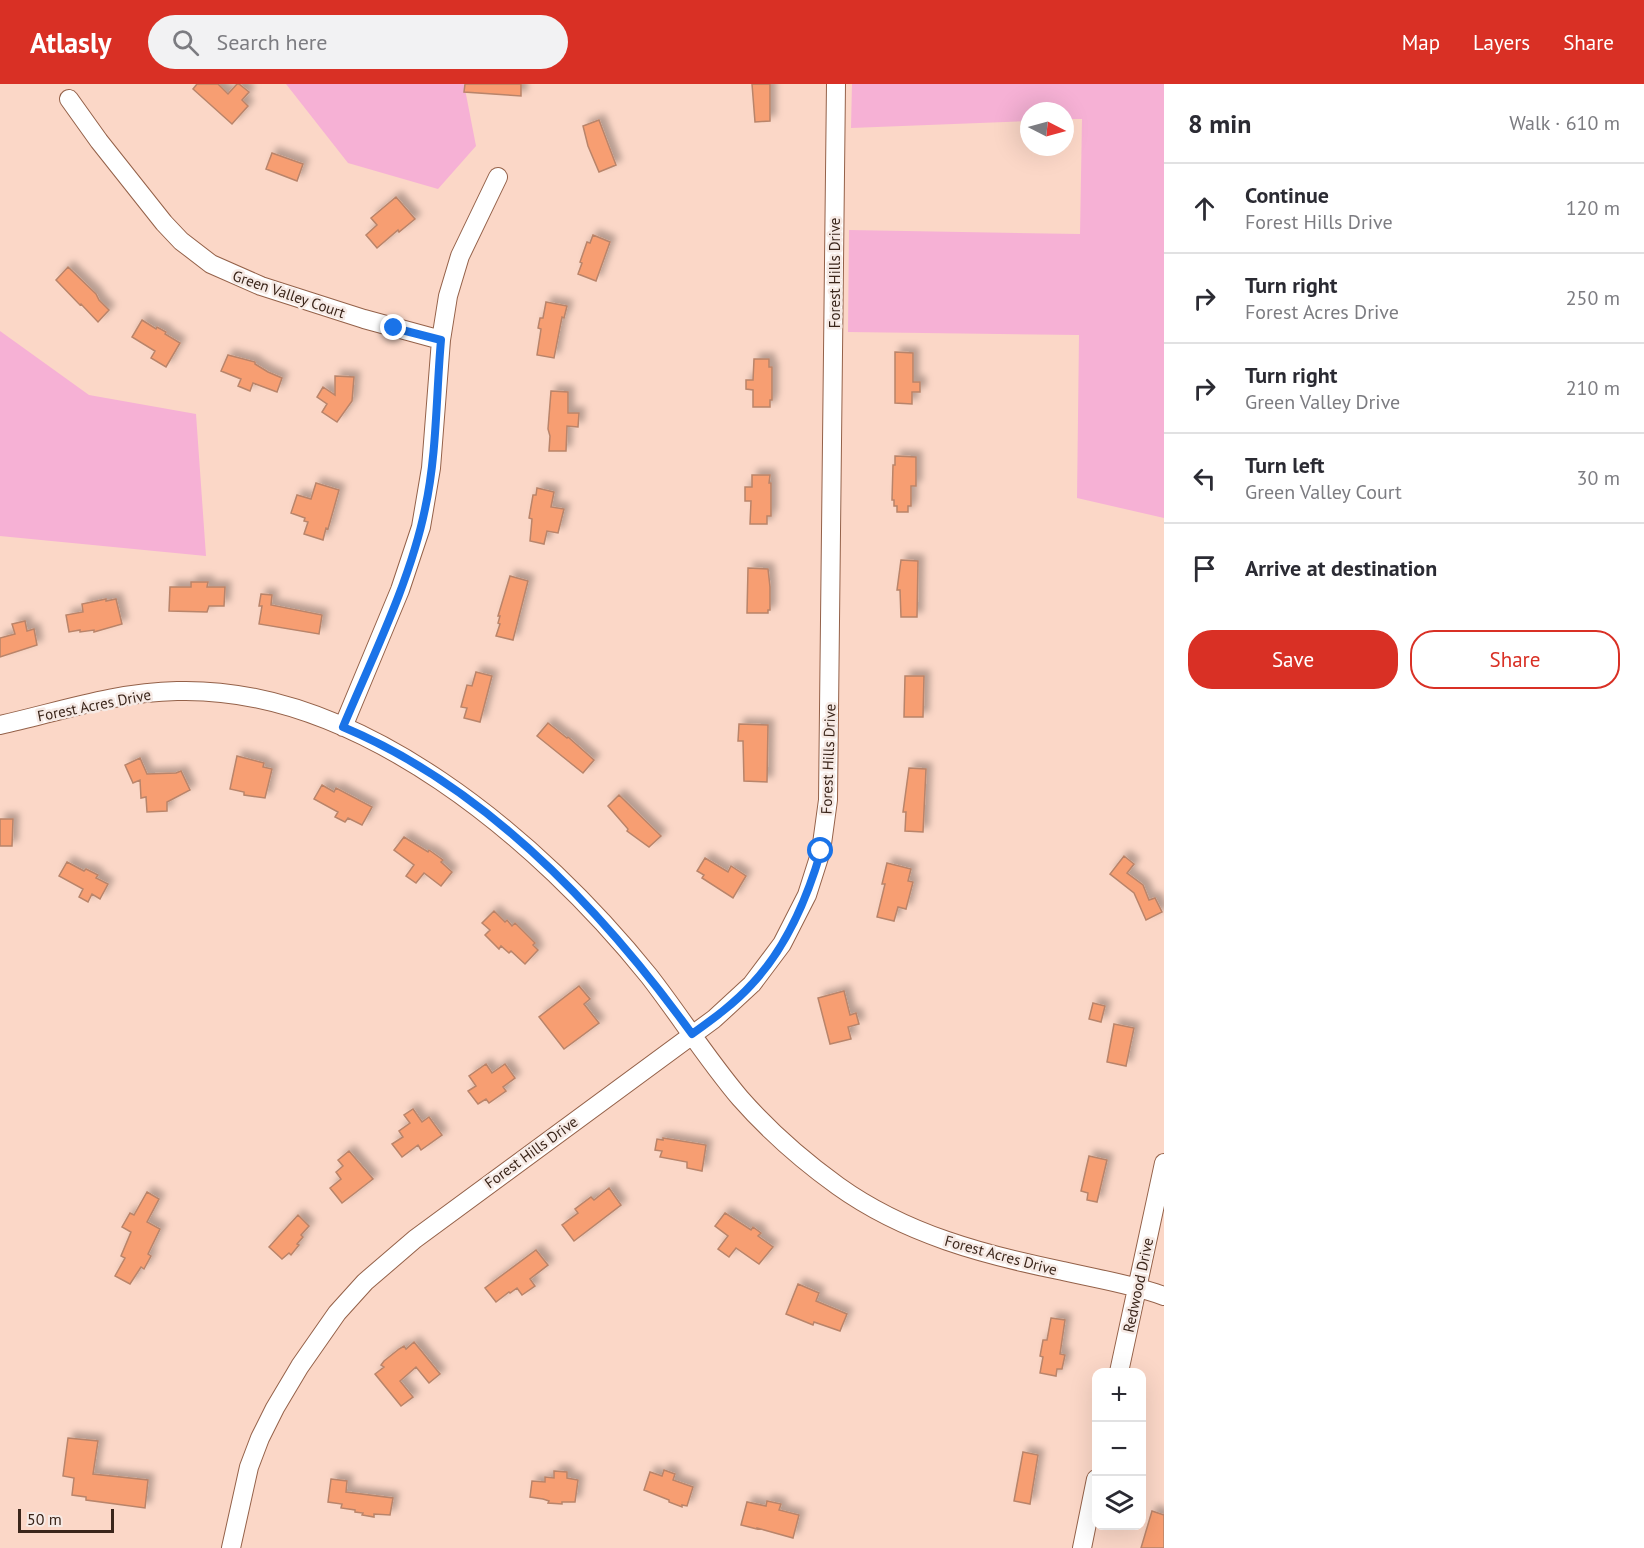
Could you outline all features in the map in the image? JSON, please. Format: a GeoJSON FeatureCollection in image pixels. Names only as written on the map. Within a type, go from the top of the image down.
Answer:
{"type":"FeatureCollection","features":[{"type":"Feature","properties":{"kind":"street","name":"Forest Hills Drive"},"geometry":{"type":"LineString","coordinates":[[231,1548],[249,1467],[267,1422],[318,1339],[350,1297],[422,1233],[692,1034],[752,984],[782,944],[807,895],[821,851],[828,800],[836,84]]}},
{"type":"Feature","properties":{"kind":"street","name":"Green Valley Court"},"geometry":{"type":"LineString","coordinates":[[69,99],[105,149],[164,223],[181,241],[211,264],[243,280],[300,299],[441,340]]}},
{"type":"Feature","properties":{"kind":"street"},"geometry":{"type":"LineString","coordinates":[[343,727],[400,590],[421,528],[431,468],[441,340],[448,296],[460,256],[498,177]]}},
{"type":"Feature","properties":{"kind":"street","name":"Forest Acres Drive"},"geometry":{"type":"LineString","coordinates":[[0,725],[132,695],[190,691],[220,693],[264,701],[343,727],[391,751],[445,784],[526,848],[613,934],[650,978],[726,1080],[772,1132],[842,1189],[881,1213],[915,1229],[970,1249],[1051,1269],[1138,1286],[1164,1296]]}},
{"type":"Feature","properties":{"kind":"street","name":"Redwood Drive"},"geometry":{"type":"LineString","coordinates":[[1120,1368],[1164,1163]]}},
{"type":"Feature","properties":{"kind":"street"},"geometry":{"type":"LineString","coordinates":[[1082,1548],[1092,1499]]}},
{"type":"Feature","properties":{"kind":"shaded area"},"geometry":{"type":"Polygon","coordinates":[[[286,84],[464,84],[476,146],[438,189],[348,163],[286,84]]]}},
{"type":"Feature","properties":{"kind":"shaded area"},"geometry":{"type":"Polygon","coordinates":[[[852,84],[1164,84],[1164,518],[1077,498],[1079,335],[848,332],[849,230],[1080,234],[1082,119],[1074,119],[1074,102],[1020,102],[1020,121],[851,128],[852,84]]]}},
{"type":"Feature","properties":{"kind":"shaded area"},"geometry":{"type":"Polygon","coordinates":[[[0,331],[89,395],[196,414],[206,556],[0,536],[0,331]]]}},
{"type":"Feature","properties":{"kind":"building"},"geometry":{"type":"Polygon","coordinates":[[[197,84],[218,84],[228,94],[239,84],[249,92],[242,100],[248,106],[232,124],[193,89],[197,84]]]}},
{"type":"Feature","properties":{"kind":"building"},"geometry":{"type":"Polygon","coordinates":[[[465,84],[521,84],[521,96],[464,92],[465,84]]]}},
{"type":"Feature","properties":{"kind":"building"},"geometry":{"type":"Polygon","coordinates":[[[752,84],[770,84],[770,121],[755,122],[752,84]]]}},
{"type":"Feature","properties":{"kind":"building"},"geometry":{"type":"Polygon","coordinates":[[[599,120],[616,165],[599,172],[588,146],[583,126],[599,120]]]}},
{"type":"Feature","properties":{"kind":"building"},"geometry":{"type":"Polygon","coordinates":[[[272,153],[303,164],[297,181],[266,169],[272,153]]]}},
{"type":"Feature","properties":{"kind":"building"},"geometry":{"type":"Polygon","coordinates":[[[396,197],[415,219],[377,248],[366,235],[377,225],[371,218],[396,197]]]}},
{"type":"Feature","properties":{"kind":"building"},"geometry":{"type":"Polygon","coordinates":[[[593,235],[610,242],[596,281],[578,274],[587,242],[590,243],[593,235]]]}},
{"type":"Feature","properties":{"kind":"building"},"geometry":{"type":"Polygon","coordinates":[[[68,267],[109,310],[98,322],[56,280],[68,267]]]}},
{"type":"Feature","properties":{"kind":"building"},"geometry":{"type":"Polygon","coordinates":[[[546,302],[567,306],[564,318],[562,317],[554,358],[537,355],[541,329],[538,328],[540,318],[543,318],[546,302]]]}},
{"type":"Feature","properties":{"kind":"building"},"geometry":{"type":"Polygon","coordinates":[[[142,320],[166,332],[165,334],[180,343],[166,367],[151,358],[155,351],[132,337],[142,320]]]}},
{"type":"Feature","properties":{"kind":"building"},"geometry":{"type":"Polygon","coordinates":[[[895,352],[913,353],[913,382],[920,382],[920,392],[912,392],[912,404],[895,403],[895,352]]]}},
{"type":"Feature","properties":{"kind":"building"},"geometry":{"type":"Polygon","coordinates":[[[228,355],[255,362],[268,372],[282,378],[277,392],[253,383],[250,391],[238,386],[241,379],[221,371],[228,355]]]}},
{"type":"Feature","properties":{"kind":"building"},"geometry":{"type":"Polygon","coordinates":[[[754,359],[769,359],[769,367],[772,367],[770,407],[753,407],[753,390],[746,389],[746,380],[753,380],[754,359]]]}},
{"type":"Feature","properties":{"kind":"building"},"geometry":{"type":"Polygon","coordinates":[[[335,376],[354,377],[352,401],[337,422],[322,412],[327,404],[317,397],[323,387],[335,395],[335,376]]]}},
{"type":"Feature","properties":{"kind":"building"},"geometry":{"type":"Polygon","coordinates":[[[551,391],[568,392],[568,413],[579,413],[578,427],[567,426],[566,451],[549,451],[551,391]]]}},
{"type":"Feature","properties":{"kind":"building"},"geometry":{"type":"Polygon","coordinates":[[[895,456],[916,457],[916,486],[911,486],[911,506],[908,506],[908,512],[897,512],[897,506],[894,506],[894,500],[892,500],[895,456]]]}},
{"type":"Feature","properties":{"kind":"building"},"geometry":{"type":"Polygon","coordinates":[[[752,475],[770,475],[771,516],[767,516],[767,524],[750,524],[751,501],[745,501],[745,487],[752,487],[752,475]]]}},
{"type":"Feature","properties":{"kind":"building"},"geometry":{"type":"Polygon","coordinates":[[[316,483],[339,490],[323,540],[304,534],[308,522],[304,521],[305,518],[291,513],[297,495],[311,499],[316,483]]]}},
{"type":"Feature","properties":{"kind":"building"},"geometry":{"type":"Polygon","coordinates":[[[537,488],[554,492],[551,507],[564,509],[558,533],[547,531],[544,544],[530,541],[532,519],[529,518],[533,495],[536,495],[537,488]]]}},
{"type":"Feature","properties":{"kind":"building"},"geometry":{"type":"Polygon","coordinates":[[[901,560],[918,561],[917,617],[901,617],[900,590],[897,590],[901,560]]]}},
{"type":"Feature","properties":{"kind":"building"},"geometry":{"type":"Polygon","coordinates":[[[748,568],[768,569],[770,610],[768,613],[747,613],[748,568]]]}},
{"type":"Feature","properties":{"kind":"building"},"geometry":{"type":"Polygon","coordinates":[[[510,576],[528,581],[513,640],[496,636],[500,624],[498,623],[500,616],[498,616],[510,576]]]}},
{"type":"Feature","properties":{"kind":"building"},"geometry":{"type":"Polygon","coordinates":[[[191,582],[208,582],[207,587],[225,587],[224,606],[209,606],[207,612],[169,611],[170,587],[191,587],[191,582]]]}},
{"type":"Feature","properties":{"kind":"building"},"geometry":{"type":"Polygon","coordinates":[[[261,594],[272,595],[271,605],[322,615],[319,634],[259,624],[261,594]]]}},
{"type":"Feature","properties":{"kind":"building"},"geometry":{"type":"Polygon","coordinates":[[[106,599],[106,601],[116,599],[122,624],[94,632],[94,630],[80,632],[80,630],[69,632],[66,615],[83,612],[82,604],[106,599]]]}},
{"type":"Feature","properties":{"kind":"building"},"geometry":{"type":"Polygon","coordinates":[[[25,621],[27,631],[34,629],[37,645],[0,657],[0,638],[15,634],[12,624],[25,621]]]}},
{"type":"Feature","properties":{"kind":"building"},"geometry":{"type":"Polygon","coordinates":[[[476,672],[492,676],[480,722],[464,718],[467,708],[461,707],[467,685],[472,686],[476,672]]]}},
{"type":"Feature","properties":{"kind":"building"},"geometry":{"type":"Polygon","coordinates":[[[905,676],[924,676],[923,717],[904,717],[905,676]]]}},
{"type":"Feature","properties":{"kind":"building"},"geometry":{"type":"Polygon","coordinates":[[[548,723],[594,760],[583,773],[537,736],[548,723]]]}},
{"type":"Feature","properties":{"kind":"building"},"geometry":{"type":"Polygon","coordinates":[[[739,724],[768,725],[767,782],[744,781],[743,741],[738,741],[739,724]]]}},
{"type":"Feature","properties":{"kind":"building"},"geometry":{"type":"Polygon","coordinates":[[[237,756],[264,763],[263,767],[272,769],[265,798],[244,795],[244,792],[230,789],[237,756]]]}},
{"type":"Feature","properties":{"kind":"building"},"geometry":{"type":"Polygon","coordinates":[[[140,758],[147,774],[181,771],[190,790],[167,802],[167,811],[147,812],[146,797],[141,798],[140,780],[133,783],[125,765],[140,758]]]}},
{"type":"Feature","properties":{"kind":"building"},"geometry":{"type":"Polygon","coordinates":[[[909,768],[926,769],[923,832],[905,831],[906,812],[903,812],[909,768]]]}},
{"type":"Feature","properties":{"kind":"building"},"geometry":{"type":"Polygon","coordinates":[[[322,785],[334,792],[336,788],[372,807],[362,825],[348,818],[345,822],[335,817],[338,812],[314,799],[322,785]]]}},
{"type":"Feature","properties":{"kind":"building"},"geometry":{"type":"Polygon","coordinates":[[[619,795],[661,836],[649,847],[627,831],[628,829],[608,806],[619,795]]]}},
{"type":"Feature","properties":{"kind":"building"},"geometry":{"type":"Polygon","coordinates":[[[0,819],[13,819],[12,846],[0,846],[0,819]]]}},
{"type":"Feature","properties":{"kind":"building"},"geometry":{"type":"Polygon","coordinates":[[[404,837],[443,860],[441,862],[452,872],[441,886],[424,873],[416,883],[406,876],[414,865],[394,850],[404,837]]]}},
{"type":"Feature","properties":{"kind":"building"},"geometry":{"type":"Polygon","coordinates":[[[1124,856],[1134,864],[1127,873],[1143,885],[1149,900],[1155,898],[1162,912],[1146,920],[1134,893],[1110,874],[1124,856]]]}},
{"type":"Feature","properties":{"kind":"building"},"geometry":{"type":"Polygon","coordinates":[[[705,858],[728,872],[731,866],[746,876],[733,898],[702,878],[704,875],[697,871],[705,858]]]}},
{"type":"Feature","properties":{"kind":"building"},"geometry":{"type":"Polygon","coordinates":[[[67,862],[98,875],[96,878],[108,884],[100,899],[92,894],[88,902],[79,897],[83,889],[59,876],[67,862]]]}},
{"type":"Feature","properties":{"kind":"building"},"geometry":{"type":"Polygon","coordinates":[[[887,863],[911,869],[908,881],[913,882],[906,909],[898,907],[894,921],[877,917],[885,884],[882,884],[887,863]]]}},
{"type":"Feature","properties":{"kind":"building"},"geometry":{"type":"Polygon","coordinates":[[[494,911],[512,926],[515,923],[535,943],[533,945],[538,950],[525,964],[511,951],[509,953],[501,946],[499,949],[485,935],[490,930],[482,923],[494,911]]]}},
{"type":"Feature","properties":{"kind":"building"},"geometry":{"type":"Polygon","coordinates":[[[579,986],[590,999],[584,1004],[599,1023],[564,1049],[539,1017],[579,986]]]}},
{"type":"Feature","properties":{"kind":"building"},"geometry":{"type":"Polygon","coordinates":[[[844,991],[850,1015],[856,1013],[859,1024],[848,1027],[851,1039],[830,1044],[818,998],[844,991]]]}},
{"type":"Feature","properties":{"kind":"building"},"geometry":{"type":"Polygon","coordinates":[[[1093,1003],[1105,1006],[1101,1022],[1089,1019],[1093,1003]]]}},
{"type":"Feature","properties":{"kind":"building"},"geometry":{"type":"Polygon","coordinates":[[[1114,1024],[1134,1028],[1126,1066],[1107,1062],[1114,1024]]]}},
{"type":"Feature","properties":{"kind":"building"},"geometry":{"type":"Polygon","coordinates":[[[486,1064],[492,1073],[505,1064],[515,1078],[503,1087],[506,1091],[489,1103],[486,1099],[478,1104],[468,1091],[476,1086],[469,1076],[486,1064]]]}},
{"type":"Feature","properties":{"kind":"building"},"geometry":{"type":"Polygon","coordinates":[[[413,1109],[422,1122],[429,1117],[442,1135],[421,1150],[418,1145],[402,1157],[392,1144],[403,1137],[399,1131],[410,1123],[404,1115],[413,1109]]]}},
{"type":"Feature","properties":{"kind":"building"},"geometry":{"type":"Polygon","coordinates":[[[663,1138],[706,1145],[702,1171],[687,1168],[687,1162],[660,1157],[662,1151],[655,1150],[657,1139],[663,1140],[663,1138]]]}},
{"type":"Feature","properties":{"kind":"building"},"geometry":{"type":"Polygon","coordinates":[[[349,1151],[373,1179],[342,1203],[330,1188],[341,1179],[336,1172],[343,1166],[338,1160],[349,1151]]]}},
{"type":"Feature","properties":{"kind":"building"},"geometry":{"type":"Polygon","coordinates":[[[1089,1156],[1107,1160],[1097,1202],[1087,1200],[1088,1193],[1081,1191],[1089,1156]]]}},
{"type":"Feature","properties":{"kind":"building"},"geometry":{"type":"Polygon","coordinates":[[[609,1188],[621,1205],[574,1241],[562,1225],[578,1213],[575,1209],[591,1197],[594,1200],[609,1188]]]}},
{"type":"Feature","properties":{"kind":"building"},"geometry":{"type":"Polygon","coordinates":[[[147,1192],[159,1199],[147,1222],[160,1229],[148,1254],[151,1256],[144,1269],[141,1267],[130,1284],[115,1276],[125,1258],[121,1256],[131,1232],[122,1227],[130,1213],[134,1215],[147,1192]]]}},
{"type":"Feature","properties":{"kind":"building"},"geometry":{"type":"Polygon","coordinates":[[[725,1213],[751,1230],[753,1227],[761,1233],[758,1236],[773,1247],[759,1264],[736,1248],[729,1257],[718,1249],[728,1236],[715,1226],[725,1213]]]}},
{"type":"Feature","properties":{"kind":"building"},"geometry":{"type":"Polygon","coordinates":[[[298,1215],[309,1226],[301,1235],[303,1237],[297,1244],[299,1245],[291,1255],[289,1253],[282,1259],[269,1247],[298,1215]]]}},
{"type":"Feature","properties":{"kind":"building"},"geometry":{"type":"Polygon","coordinates":[[[536,1250],[548,1265],[530,1279],[535,1286],[522,1295],[517,1288],[496,1302],[485,1288],[536,1250]]]}},
{"type":"Feature","properties":{"kind":"building"},"geometry":{"type":"Polygon","coordinates":[[[798,1284],[819,1293],[816,1301],[847,1314],[840,1331],[814,1322],[813,1325],[786,1314],[798,1284]]]}},
{"type":"Feature","properties":{"kind":"building"},"geometry":{"type":"Polygon","coordinates":[[[1051,1318],[1065,1320],[1060,1354],[1065,1355],[1062,1369],[1057,1369],[1056,1376],[1040,1373],[1043,1340],[1047,1340],[1051,1318]]]}},
{"type":"Feature","properties":{"kind":"building"},"geometry":{"type":"Polygon","coordinates":[[[414,1342],[440,1374],[429,1383],[416,1367],[400,1381],[413,1397],[401,1406],[375,1374],[384,1367],[381,1365],[384,1361],[399,1349],[404,1346],[406,1349],[414,1342]]]}},
{"type":"Feature","properties":{"kind":"building"},"geometry":{"type":"Polygon","coordinates":[[[68,1438],[98,1441],[93,1474],[148,1480],[145,1508],[86,1500],[86,1497],[72,1495],[74,1478],[63,1476],[68,1438]]]}},
{"type":"Feature","properties":{"kind":"building"},"geometry":{"type":"Polygon","coordinates":[[[1023,1452],[1038,1455],[1030,1504],[1014,1501],[1023,1452]]]}},
{"type":"Feature","properties":{"kind":"building"},"geometry":{"type":"Polygon","coordinates":[[[664,1470],[675,1474],[673,1480],[693,1487],[687,1506],[682,1505],[682,1507],[644,1490],[650,1472],[662,1476],[664,1470]]]}},
{"type":"Feature","properties":{"kind":"building"},"geometry":{"type":"Polygon","coordinates":[[[554,1471],[567,1472],[567,1478],[578,1480],[575,1502],[548,1503],[549,1501],[530,1497],[532,1481],[545,1482],[545,1477],[554,1478],[554,1471]]]}},
{"type":"Feature","properties":{"kind":"building"},"geometry":{"type":"Polygon","coordinates":[[[331,1479],[347,1481],[346,1492],[393,1498],[390,1515],[374,1514],[374,1517],[362,1515],[363,1513],[355,1512],[355,1510],[341,1508],[342,1504],[328,1502],[331,1479]]]}},
{"type":"Feature","properties":{"kind":"building"},"geometry":{"type":"Polygon","coordinates":[[[767,1501],[781,1504],[779,1510],[799,1515],[793,1538],[741,1525],[747,1502],[766,1506],[767,1501]]]}},
{"type":"Feature","properties":{"kind":"building"},"geometry":{"type":"Polygon","coordinates":[[[1152,1511],[1164,1515],[1164,1548],[1141,1548],[1152,1511]]]}},
{"type":"Feature","properties":{"kind":"route"},"geometry":{"type":"LineString","coordinates":[[394,328],[441,340],[430,481],[421,528],[400,590],[343,727],[391,751],[445,784],[526,848],[630,953],[692,1034],[736,1000],[768,965],[795,921],[807,895],[821,851]]}}]}
